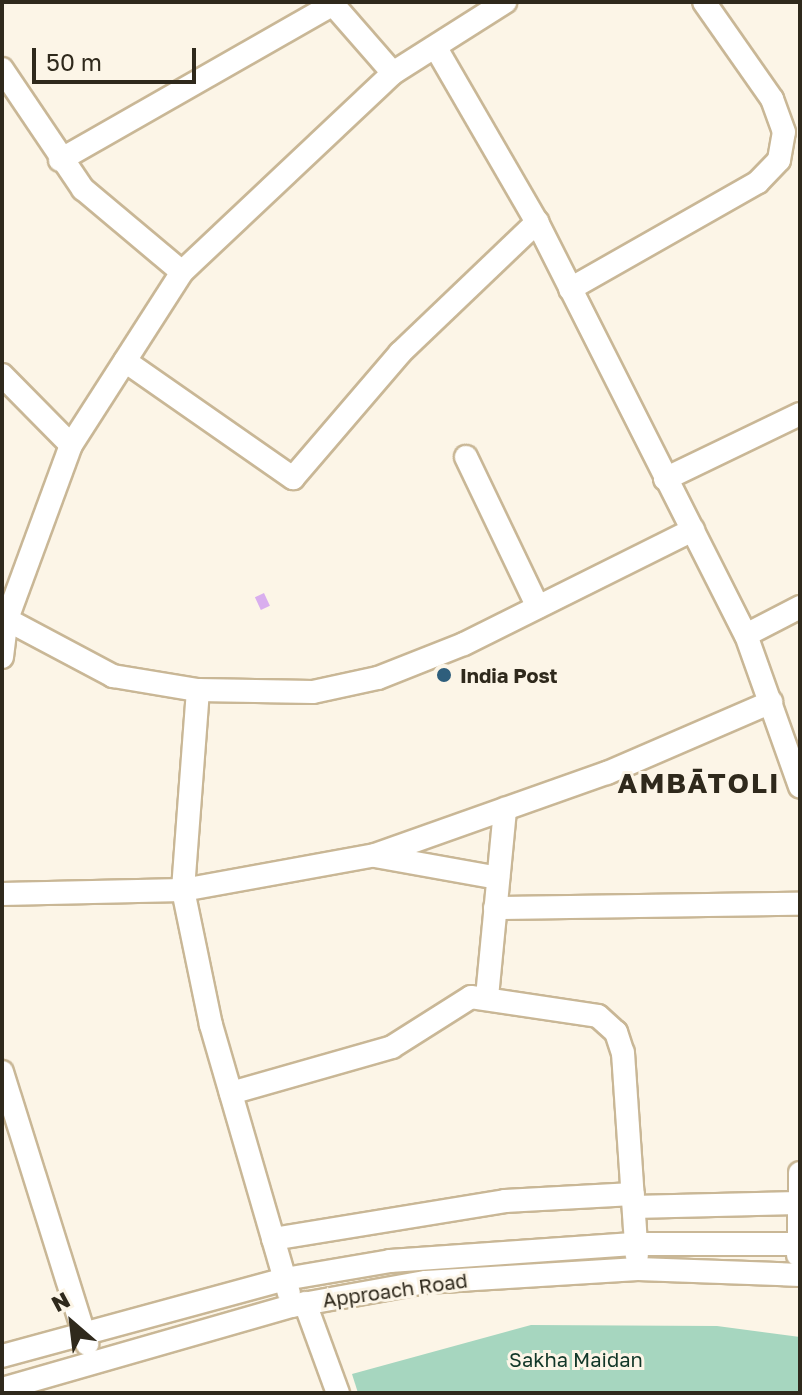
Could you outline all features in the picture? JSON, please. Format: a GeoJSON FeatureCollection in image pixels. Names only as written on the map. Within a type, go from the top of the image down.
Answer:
{"type":"FeatureCollection","features":[{"type":"Feature","properties":{"kind":"street"},"geometry":{"type":"LineString","coordinates":[[2,657],[4,618],[71,445],[182,272],[393,73],[505,2]]}},
{"type":"Feature","properties":{"kind":"street"},"geometry":{"type":"LineString","coordinates":[[570,289],[758,182],[779,160],[784,132],[772,99],[704,2]]}},
{"type":"Feature","properties":{"kind":"street"},"geometry":{"type":"LineString","coordinates":[[60,160],[332,3],[393,73]]}},
{"type":"Feature","properties":{"kind":"street"},"geometry":{"type":"LineString","coordinates":[[436,48],[537,222],[746,635],[800,787]]}},
{"type":"Feature","properties":{"kind":"street"},"geometry":{"type":"LineString","coordinates":[[2,69],[60,160],[110,215],[182,272]]}},
{"type":"Feature","properties":{"kind":"street"},"geometry":{"type":"LineString","coordinates":[[125,361],[293,478],[400,353],[537,222]]}},
{"type":"Feature","properties":{"kind":"street"},"geometry":{"type":"LineString","coordinates":[[2,375],[71,445]]}},
{"type":"Feature","properties":{"kind":"street"},"geometry":{"type":"LineString","coordinates":[[665,479],[800,414]]}},
{"type":"Feature","properties":{"kind":"street"},"geometry":{"type":"LineString","coordinates":[[466,457],[538,607]]}},
{"type":"Feature","properties":{"kind":"street"},"geometry":{"type":"LineString","coordinates":[[4,618],[113,676],[198,690],[339,688],[464,644],[693,530]]}},
{"type":"Feature","properties":{"kind":"street"},"geometry":{"type":"LineString","coordinates":[[746,635],[800,607]]}},
{"type":"Feature","properties":{"kind":"street"},"geometry":{"type":"LineString","coordinates":[[198,690],[183,890],[231,1093],[285,1279],[338,1393]]}},
{"type":"Feature","properties":{"kind":"street"},"geometry":{"type":"LineString","coordinates":[[2,894],[183,890],[375,855],[505,809],[771,702]]}},
{"type":"Feature","properties":{"kind":"street"},"geometry":{"type":"LineString","coordinates":[[487,997],[505,809]]}},
{"type":"Feature","properties":{"kind":"street"},"geometry":{"type":"LineString","coordinates":[[375,855],[498,878]]}},
{"type":"Feature","properties":{"kind":"street"},"geometry":{"type":"LineString","coordinates":[[495,908],[800,904]]}},
{"type":"Feature","properties":{"kind":"street"},"geometry":{"type":"LineString","coordinates":[[231,1093],[392,1047],[460,1001],[487,997],[590,1013],[611,1024],[623,1053],[638,1269]]}},
{"type":"Feature","properties":{"kind":"street"},"geometry":{"type":"LineString","coordinates":[[2,1072],[93,1360]]}},
{"type":"Feature","properties":{"kind":"street"},"geometry":{"type":"LineString","coordinates":[[800,1173],[797,1203],[800,1274]]}},
{"type":"Feature","properties":{"kind":"street"},"geometry":{"type":"LineString","coordinates":[[273,1239],[505,1201],[797,1203]]}},
{"type":"Feature","properties":{"kind":"street","name":"Approach Road"},"geometry":{"type":"LineString","coordinates":[[2,1356],[83,1331],[285,1279],[390,1261],[636,1244],[798,1244]]}},
{"type":"Feature","properties":{"kind":"street","name":"Approach Road"},"geometry":{"type":"LineString","coordinates":[[2,1389],[93,1360],[299,1305],[426,1282],[638,1269],[800,1274]]}},
{"type":"Feature","properties":{"kind":"green space","name":"Sakha Maidan"},"geometry":{"type":"Polygon","coordinates":[[[531,1325],[717,1326],[800,1337],[800,1393],[358,1393],[352,1374],[531,1325]]]}},
{"type":"Feature","properties":{"kind":"building"},"geometry":{"type":"Polygon","coordinates":[[[264,593],[270,606],[261,610],[255,597],[264,593]]]}},
{"type":"Feature","properties":{"kind":"place","name":"India Post"},"geometry":{"type":"Point","coordinates":[444,675]}},
{"type":"Feature","properties":{"kind":"district","name":"AMBĀTOLI"},"geometry":{"type":"Point","coordinates":[699,783]}}]}
